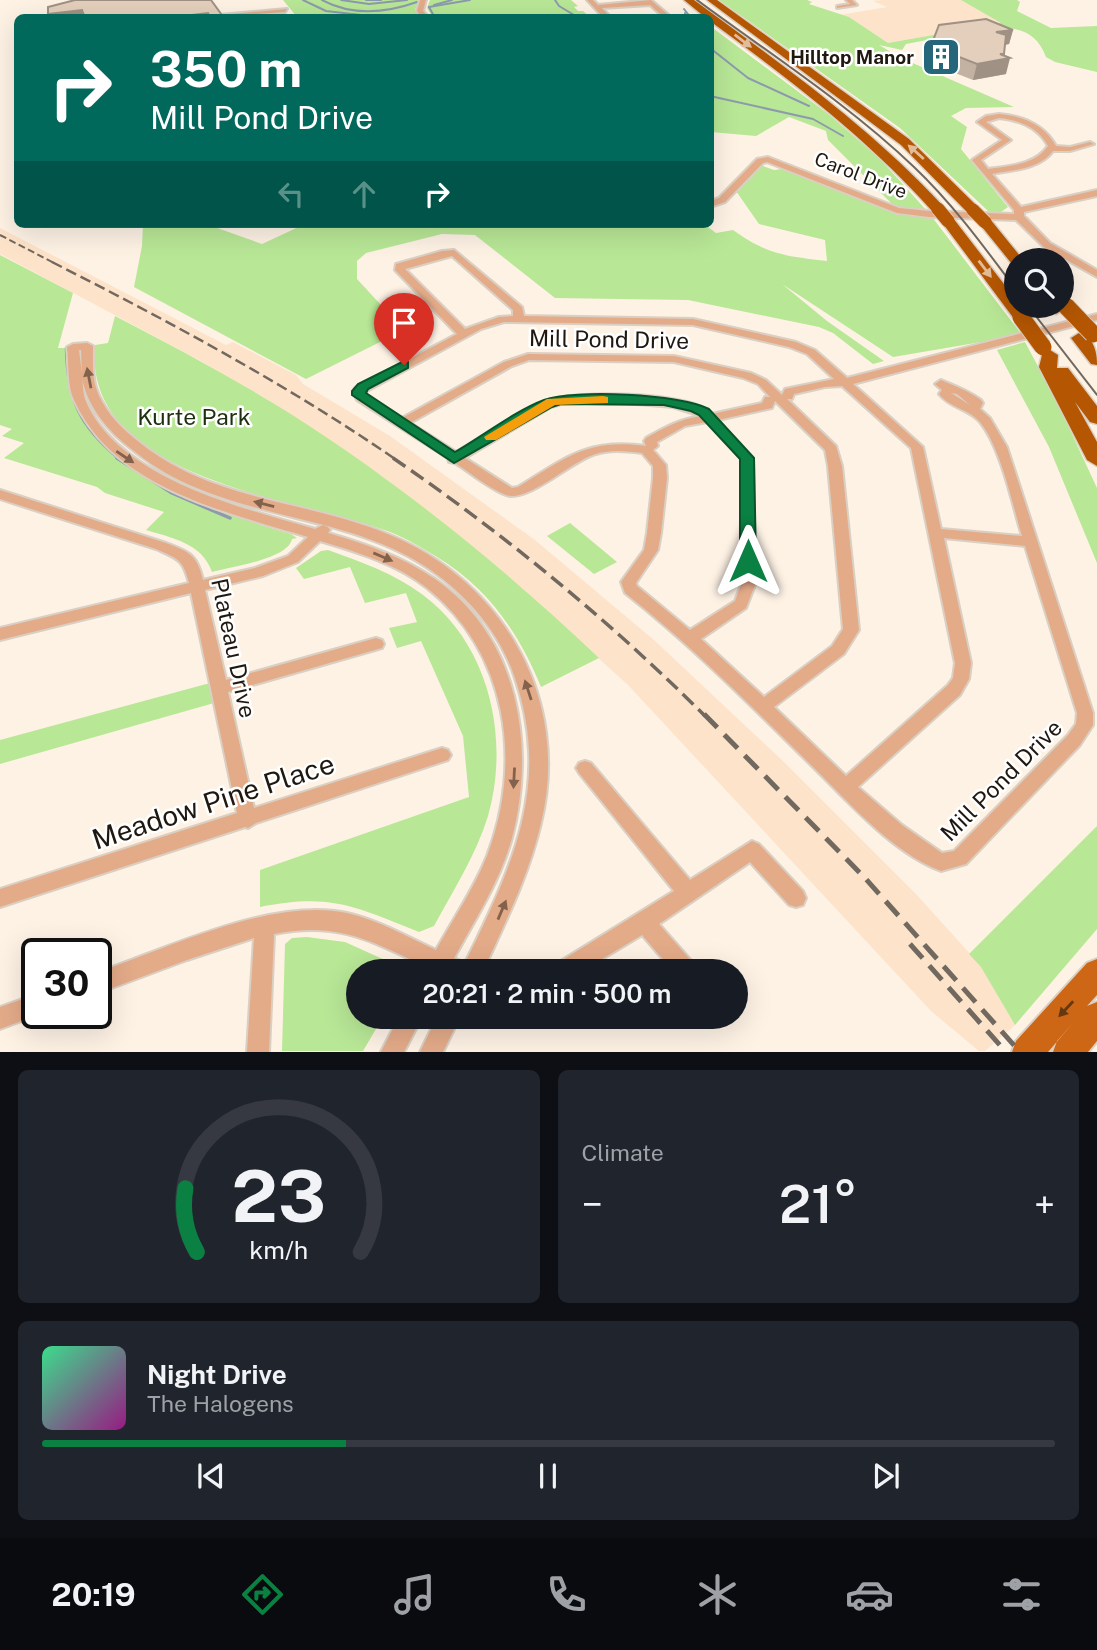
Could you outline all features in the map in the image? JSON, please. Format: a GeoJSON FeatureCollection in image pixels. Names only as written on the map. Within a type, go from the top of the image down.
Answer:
{"type":"FeatureCollection","features":[{"type":"Feature","properties":{"kind":"highway"},"geometry":{"type":"LineString","coordinates":[[688,0],[706,14]]}},
{"type":"Feature","properties":{"kind":"highway"},"geometry":{"type":"LineString","coordinates":[[711,0],[905,142],[974,210],[1006,248]]}},
{"type":"Feature","properties":{"kind":"highway"},"geometry":{"type":"LineString","coordinates":[[714,20],[864,134],[910,177],[943,215],[1097,418]]}},
{"type":"Feature","properties":{"kind":"highway"},"geometry":{"type":"LineString","coordinates":[[1074,318],[1091,332],[1097,360]]}},
{"type":"Feature","properties":{"kind":"highway"},"geometry":{"type":"LineString","coordinates":[[1047,351],[1048,367],[1097,460]]}},
{"type":"Feature","properties":{"kind":"main road"},"geometry":{"type":"LineString","coordinates":[[1030,1048],[1097,973]]}},
{"type":"Feature","properties":{"kind":"main road"},"geometry":{"type":"LineString","coordinates":[[1068,1052],[1097,1017]]}},
{"type":"Feature","properties":{"kind":"street"},"geometry":{"type":"LineString","coordinates":[[278,0],[288,14]]}},
{"type":"Feature","properties":{"kind":"street"},"geometry":{"type":"LineString","coordinates":[[590,0],[604,14]]}},
{"type":"Feature","properties":{"kind":"street"},"geometry":{"type":"LineString","coordinates":[[839,7],[854,5],[849,0]]}},
{"type":"Feature","properties":{"kind":"street"},"geometry":{"type":"LineString","coordinates":[[597,7],[650,2],[664,14]]}},
{"type":"Feature","properties":{"kind":"street"},"geometry":{"type":"LineString","coordinates":[[230,14],[285,9]]}},
{"type":"Feature","properties":{"kind":"street"},"geometry":{"type":"LineString","coordinates":[[987,172],[1037,161],[1048,154],[1051,148],[1049,138],[1012,118],[985,118],[981,122],[1006,140],[1005,144],[976,160],[1047,245],[1097,274]]}},
{"type":"Feature","properties":{"kind":"street"},"geometry":{"type":"LineString","coordinates":[[1051,148],[1070,149],[1090,144]]}},
{"type":"Feature","properties":{"kind":"street","name":"Carol Drive"},"geometry":{"type":"LineString","coordinates":[[714,203],[722,200],[760,161],[768,159],[897,210],[940,215],[1019,214]]}},
{"type":"Feature","properties":{"kind":"street"},"geometry":{"type":"LineString","coordinates":[[1019,214],[1097,193]]}},
{"type":"Feature","properties":{"kind":"street","name":"Mill Pond Drive"},"geometry":{"type":"LineString","coordinates":[[463,334],[400,270],[401,264],[447,253],[458,255],[518,309],[519,318]]}},
{"type":"Feature","properties":{"kind":"street","name":"Mill Pond Drive"},"geometry":{"type":"LineString","coordinates":[[845,787],[954,690],[961,679],[963,663],[917,447],[840,384],[800,346],[693,322],[519,318],[491,321],[360,388],[358,393],[361,397],[444,449],[454,459],[501,488],[516,492],[580,453],[608,447],[659,446],[709,418],[768,405],[778,398],[795,397],[832,389],[840,384],[1091,332]]}},
{"type":"Feature","properties":{"kind":"street"},"geometry":{"type":"LineString","coordinates":[[442,959],[485,880],[501,841],[513,796],[516,740],[506,686],[493,655],[474,625],[446,596],[397,563],[371,552],[236,512],[184,491],[116,451],[91,424],[79,398],[71,369],[73,347],[87,346],[87,367],[92,393],[106,417],[130,442],[158,462],[197,482],[247,500],[330,522],[405,548],[442,570],[469,591],[505,634],[530,690],[538,734],[540,775],[531,838],[501,916],[478,959]]}},
{"type":"Feature","properties":{"kind":"street","name":"Mill Pond Drive"},"geometry":{"type":"LineString","coordinates":[[403,422],[508,364],[528,357],[685,360],[747,374],[762,382],[831,449],[851,630],[838,650],[762,707]]}},
{"type":"Feature","properties":{"kind":"street","name":"Mill Pond Drive"},"geometry":{"type":"LineString","coordinates":[[649,448],[659,465],[660,478],[654,533],[651,550],[628,582],[630,589],[690,638],[845,787],[932,858],[951,862],[959,858],[1080,733],[1085,713],[1001,447],[993,431],[974,410],[962,408],[954,402],[945,394],[945,387]]}},
{"type":"Feature","properties":{"kind":"street"},"geometry":{"type":"LineString","coordinates":[[454,459],[547,404],[560,400],[664,401],[695,407],[747,458],[748,585],[741,604],[690,638]]}},
{"type":"Feature","properties":{"kind":"street","name":"Plateau Drive"},"geometry":{"type":"LineString","coordinates":[[0,494],[132,536],[184,556],[192,565],[248,820]]}},
{"type":"Feature","properties":{"kind":"street"},"geometry":{"type":"LineString","coordinates":[[0,634],[258,572],[293,559],[330,522]]}},
{"type":"Feature","properties":{"kind":"street"},"geometry":{"type":"LineString","coordinates":[[935,533],[1032,542]]}},
{"type":"Feature","properties":{"kind":"street"},"geometry":{"type":"LineString","coordinates":[[220,688],[376,644]]}},
{"type":"Feature","properties":{"kind":"street","name":"Meadow Pine Place"},"geometry":{"type":"LineString","coordinates":[[0,898],[248,820],[442,755]]}},
{"type":"Feature","properties":{"kind":"street"},"geometry":{"type":"LineString","coordinates":[[585,768],[687,891]]}},
{"type":"Feature","properties":{"kind":"street"},"geometry":{"type":"LineString","coordinates":[[583,959],[752,850],[796,898]]}},
{"type":"Feature","properties":{"kind":"street"},"geometry":{"type":"LineString","coordinates":[[112,978],[263,925],[319,918],[347,923],[421,959]]}},
{"type":"Feature","properties":{"kind":"street"},"geometry":{"type":"LineString","coordinates":[[644,922],[676,959]]}},
{"type":"Feature","properties":{"kind":"street"},"geometry":{"type":"LineString","coordinates":[[258,1052],[265,941],[263,925]]}},
{"type":"Feature","properties":{"kind":"street"},"geometry":{"type":"LineString","coordinates":[[0,1018],[21,1011]]}},
{"type":"Feature","properties":{"kind":"street"},"geometry":{"type":"LineString","coordinates":[[392,1052],[404,1029]]}},
{"type":"Feature","properties":{"kind":"street"},"geometry":{"type":"LineString","coordinates":[[431,1052],[443,1029]]}},
{"type":"Feature","properties":{"kind":"shaded area"},"geometry":{"type":"Polygon","coordinates":[[[961,0],[1002,23],[888,43],[849,17],[840,15],[887,7],[873,1],[961,0]]]}},
{"type":"Feature","properties":{"kind":"shaded area"},"geometry":{"type":"Polygon","coordinates":[[[0,228],[226,345],[233,342],[296,375],[303,384],[390,436],[535,540],[654,640],[784,762],[917,895],[981,966],[1015,1025],[985,1051],[979,1051],[931,1011],[628,685],[524,591],[386,479],[275,404],[201,361],[0,254],[0,228]]]}},
{"type":"Feature","properties":{"kind":"green space"},"geometry":{"type":"Polygon","coordinates":[[[283,0],[419,0],[415,10],[418,14],[295,14],[283,0]]]}},
{"type":"Feature","properties":{"kind":"green space"},"geometry":{"type":"Polygon","coordinates":[[[430,0],[571,0],[578,6],[574,7],[578,11],[586,14],[431,14],[427,8],[430,0]]]}},
{"type":"Feature","properties":{"kind":"green space"},"geometry":{"type":"Polygon","coordinates":[[[719,0],[807,0],[812,2],[809,4],[849,17],[888,43],[1001,23],[961,0],[1017,0],[1020,2],[1017,11],[1051,28],[1097,26],[1097,72],[1055,62],[1046,57],[1033,37],[1006,28],[997,27],[906,44],[902,50],[879,45],[901,58],[1014,107],[966,108],[951,116],[967,127],[961,149],[1008,207],[998,214],[988,211],[900,128],[719,0]]]}},
{"type":"Feature","properties":{"kind":"green space"},"geometry":{"type":"Polygon","coordinates":[[[714,29],[827,113],[880,159],[928,212],[895,207],[828,140],[826,131],[789,117],[756,136],[714,132],[714,29]]]}},
{"type":"Feature","properties":{"kind":"green space"},"geometry":{"type":"Polygon","coordinates":[[[760,165],[774,170],[790,168],[875,206],[932,217],[1004,311],[1004,318],[1009,318],[1022,335],[893,357],[782,284],[827,321],[884,361],[873,364],[833,333],[819,327],[688,300],[555,298],[475,235],[442,234],[366,253],[357,261],[357,279],[404,330],[306,379],[134,287],[143,228],[217,228],[262,244],[296,228],[709,228],[716,233],[733,230],[757,245],[777,253],[827,261],[825,240],[759,224],[736,191],[760,165]]]}},
{"type":"Feature","properties":{"kind":"green space"},"geometry":{"type":"Polygon","coordinates":[[[0,255],[73,293],[58,348],[69,348],[68,366],[72,395],[85,422],[106,446],[164,486],[231,515],[297,538],[270,557],[212,572],[194,548],[176,539],[146,530],[164,512],[105,493],[97,487],[4,458],[24,443],[2,436],[12,429],[0,425],[0,255]]]}},
{"type":"Feature","properties":{"kind":"green space","name":"Kurte Park"},"geometry":{"type":"Polygon","coordinates":[[[115,316],[254,392],[359,460],[483,555],[599,658],[541,687],[523,648],[500,613],[472,583],[437,557],[390,532],[254,494],[204,477],[159,455],[123,427],[100,390],[95,345],[108,343],[115,316]]]}},
{"type":"Feature","properties":{"kind":"green space"},"geometry":{"type":"Polygon","coordinates":[[[1025,342],[1057,402],[1097,488],[1097,563],[1049,447],[997,350],[1025,342]]]}},
{"type":"Feature","properties":{"kind":"green space"},"geometry":{"type":"Polygon","coordinates":[[[570,523],[617,562],[594,574],[547,536],[570,523]]]}},
{"type":"Feature","properties":{"kind":"green space"},"geometry":{"type":"Polygon","coordinates":[[[328,550],[401,580],[423,595],[446,616],[465,640],[489,695],[497,756],[488,816],[471,859],[434,926],[419,932],[341,904],[305,901],[260,907],[260,870],[469,797],[463,736],[421,641],[397,648],[389,628],[417,622],[406,593],[365,603],[350,567],[304,579],[296,568],[321,551],[328,550]]]}},
{"type":"Feature","properties":{"kind":"green space"},"geometry":{"type":"Polygon","coordinates":[[[210,683],[214,703],[0,764],[0,740],[210,683]]]}},
{"type":"Feature","properties":{"kind":"green space"},"geometry":{"type":"Polygon","coordinates":[[[1097,826],[1097,929],[1015,1025],[981,967],[969,954],[1097,826]]]}},
{"type":"Feature","properties":{"kind":"green space"},"geometry":{"type":"Polygon","coordinates":[[[307,937],[345,942],[383,959],[346,959],[346,1029],[376,1029],[363,1051],[282,1051],[285,944],[292,938],[307,937]]]}},
{"type":"Feature","properties":{"kind":"building"},"geometry":{"type":"Polygon","coordinates":[[[75,0],[211,0],[221,14],[84,14],[82,10],[48,14],[48,7],[75,0]]]}},
{"type":"Feature","properties":{"kind":"building"},"geometry":{"type":"Polygon","coordinates":[[[986,19],[1013,30],[996,32],[1006,35],[1004,54],[1000,54],[1010,58],[977,64],[931,46],[939,25],[986,19]]]}},
{"type":"Feature","properties":{"kind":"waterway"},"geometry":{"type":"LineString","coordinates":[[303,0],[326,11],[353,14]]}},
{"type":"Feature","properties":{"kind":"waterway"},"geometry":{"type":"LineString","coordinates":[[322,0],[357,11],[393,9],[417,2]]}},
{"type":"Feature","properties":{"kind":"waterway"},"geometry":{"type":"LineString","coordinates":[[341,0],[369,4],[407,0]]}},
{"type":"Feature","properties":{"kind":"waterway"},"geometry":{"type":"LineString","coordinates":[[366,0],[381,0]]}},
{"type":"Feature","properties":{"kind":"waterway"},"geometry":{"type":"LineString","coordinates":[[434,5],[452,0]]}},
{"type":"Feature","properties":{"kind":"waterway"},"geometry":{"type":"LineString","coordinates":[[433,14],[429,7],[470,0]]}},
{"type":"Feature","properties":{"kind":"waterway"},"geometry":{"type":"LineString","coordinates":[[555,0],[559,6],[572,14]]}},
{"type":"Feature","properties":{"kind":"waterway"},"geometry":{"type":"LineString","coordinates":[[684,9],[688,14]]}},
{"type":"Feature","properties":{"kind":"waterway"},"geometry":{"type":"LineString","coordinates":[[714,51],[748,78],[809,106]]}},
{"type":"Feature","properties":{"kind":"waterway"},"geometry":{"type":"LineString","coordinates":[[714,97],[813,119],[843,136]]}},
{"type":"Feature","properties":{"kind":"waterway"},"geometry":{"type":"LineString","coordinates":[[66,348],[69,382],[78,410],[94,435],[119,459]]}},
{"type":"Feature","properties":{"kind":"waterway"},"geometry":{"type":"LineString","coordinates":[[117,458],[172,493],[230,518]]}},
{"type":"Feature","properties":{"kind":"tram line"},"geometry":{"type":"LineString","coordinates":[[697,0],[836,101],[889,144],[942,196],[1004,274]]}},
{"type":"Feature","properties":{"kind":"tram line"},"geometry":{"type":"LineString","coordinates":[[1037,318],[1097,395]]}},
{"type":"Feature","properties":{"kind":"railway"},"geometry":{"type":"LineString","coordinates":[[0,235],[56,264]]}},
{"type":"Feature","properties":{"kind":"railway"},"geometry":{"type":"LineString","coordinates":[[52,262],[227,355],[312,405],[395,459]]}},
{"type":"Feature","properties":{"kind":"railway"},"geometry":{"type":"LineString","coordinates":[[393,458],[475,517],[555,580],[632,646],[705,716]]}},
{"type":"Feature","properties":{"kind":"railway"},"geometry":{"type":"LineString","coordinates":[[704,714],[865,878],[1020,1052]]}},
{"type":"Feature","properties":{"kind":"railway"},"geometry":{"type":"LineString","coordinates":[[910,944],[1006,1052]]}},
{"type":"Feature","properties":{"kind":"slow traffic"},"geometry":{"type":"LineString","coordinates":[[491,437],[552,401],[603,400]]}},
{"type":"Feature","properties":{"kind":"place","name":"Hilltop Manor"},"geometry":{"type":"Point","coordinates":[941,57]}},
{"type":"Feature","properties":{"kind":"route"},"geometry":{"type":"LineString","coordinates":[[404,365],[360,388],[359,395],[444,449],[454,459],[552,401],[664,401],[695,407],[704,412],[740,447],[747,458],[748,561]]}}]}
